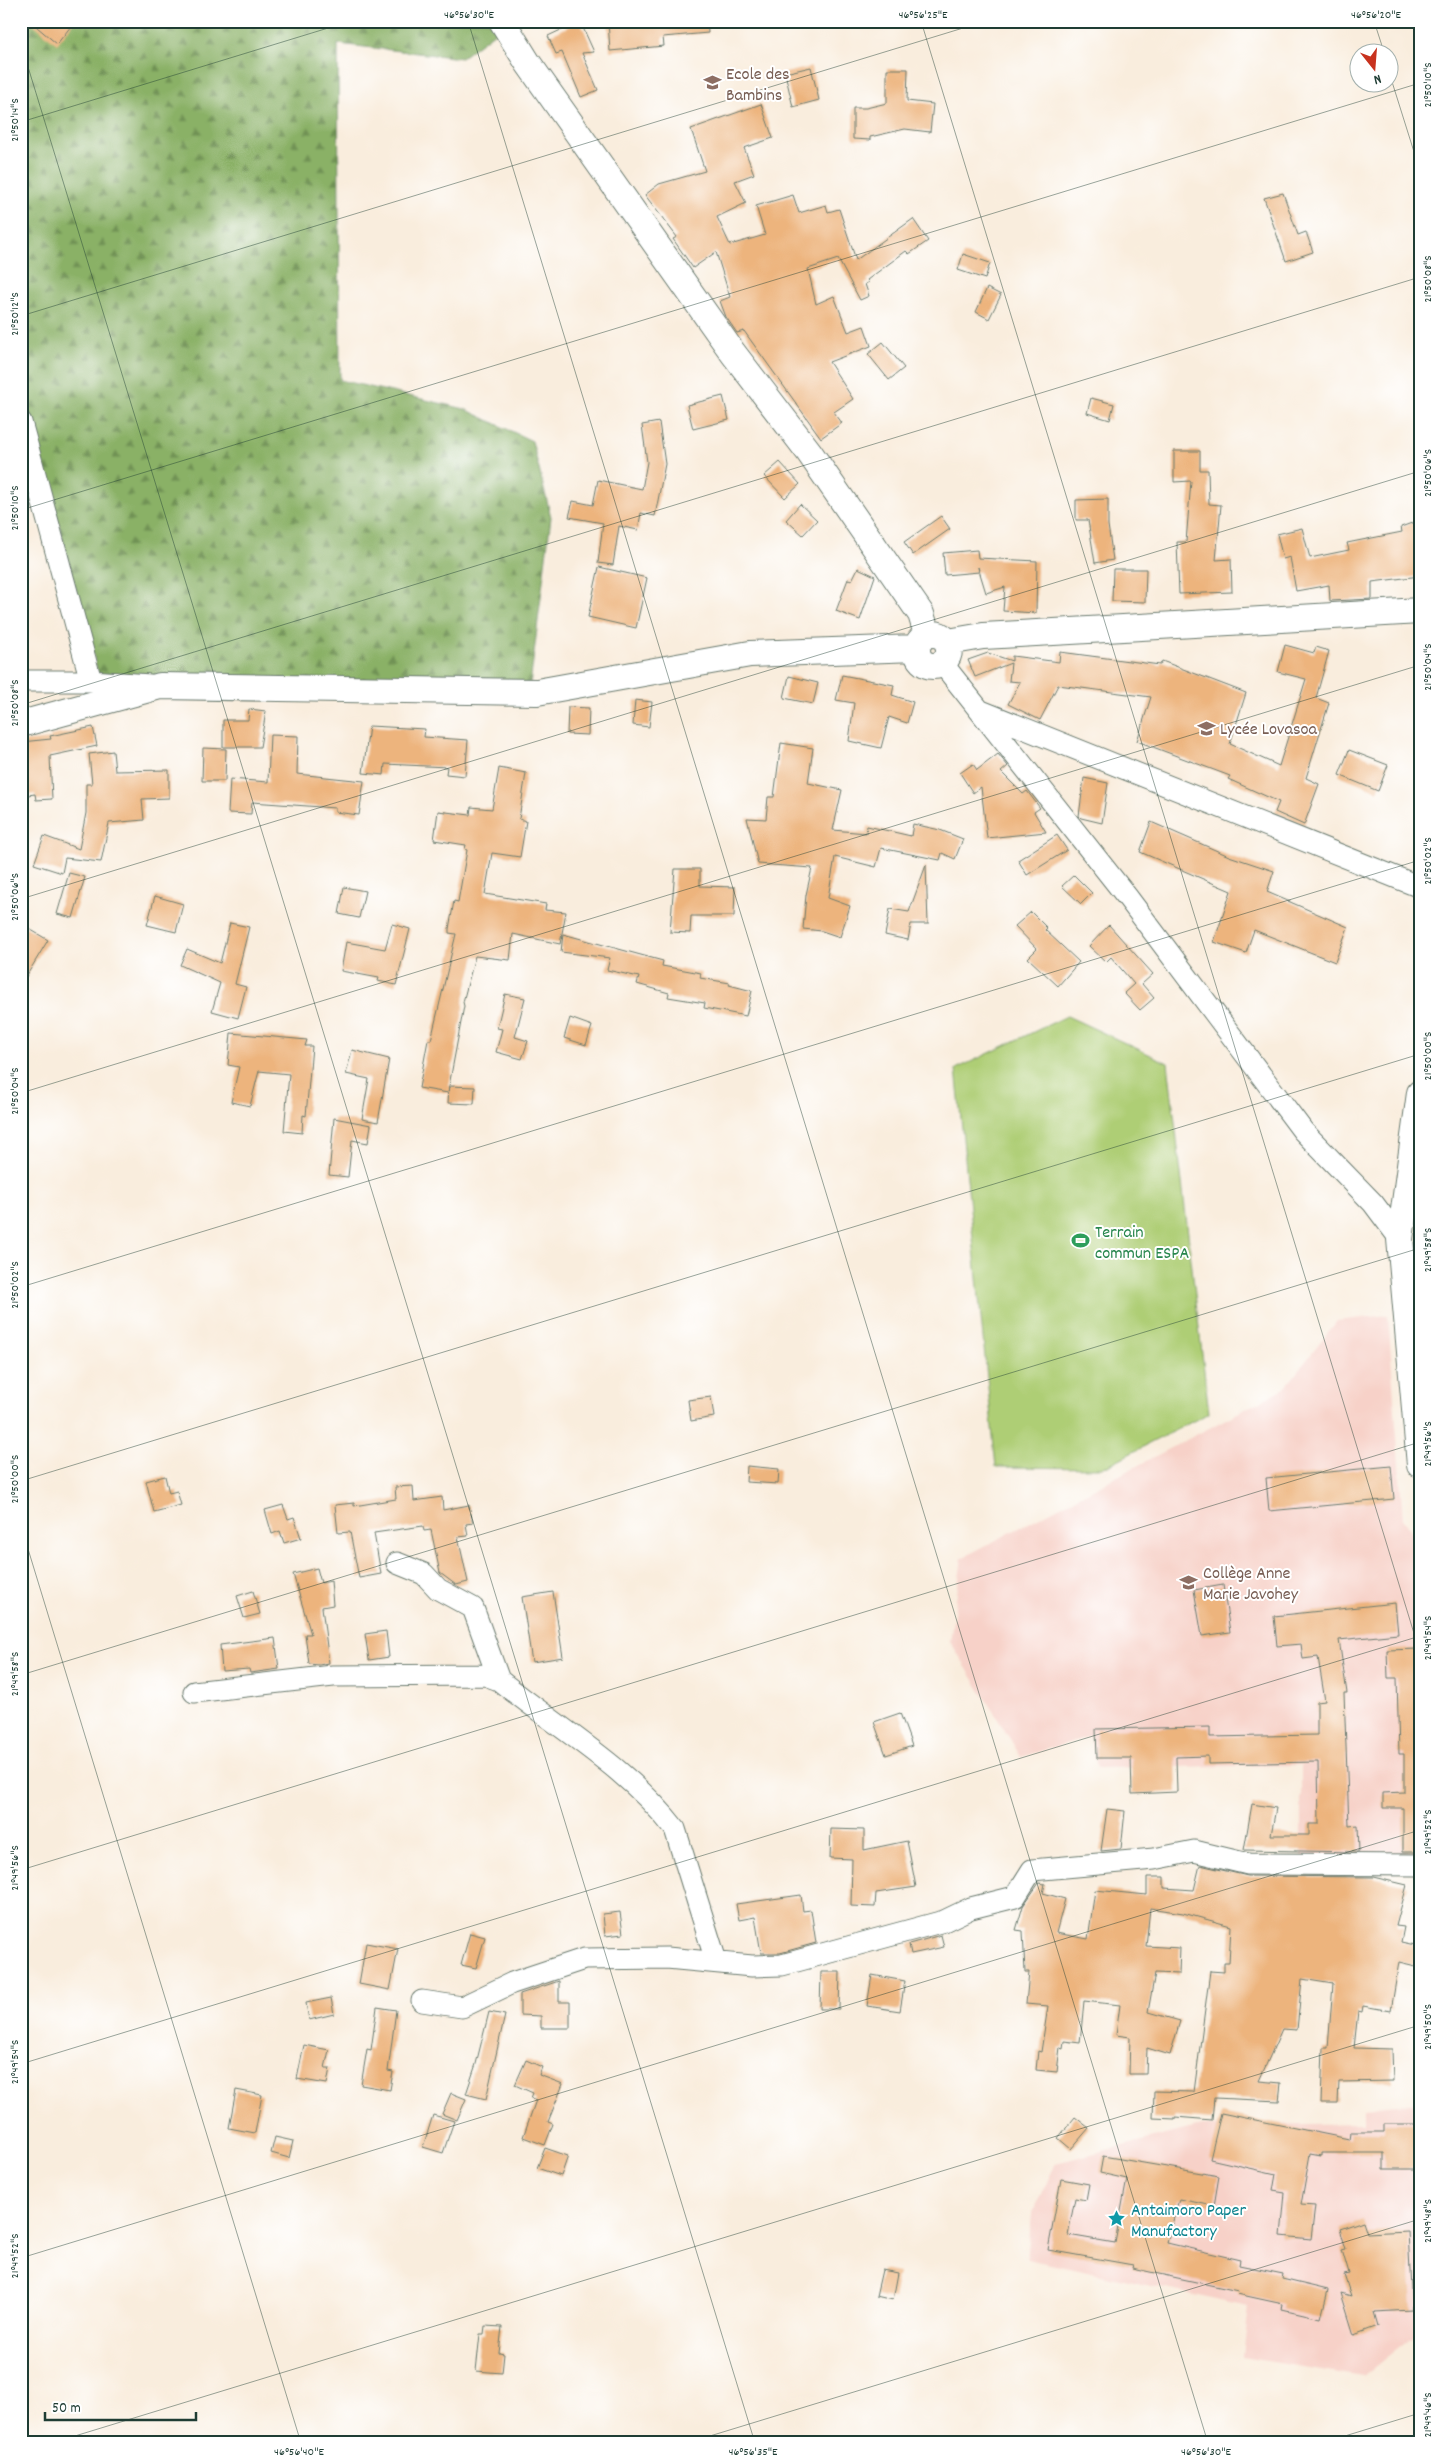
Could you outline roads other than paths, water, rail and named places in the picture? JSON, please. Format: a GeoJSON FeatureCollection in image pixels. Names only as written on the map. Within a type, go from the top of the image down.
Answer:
{"type":"FeatureCollection","features":[{"type":"Feature","properties":{"kind":"street"},"geometry":{"type":"LineString","coordinates":[[502,21],[528,63],[727,345],[826,476],[921,614],[933,647],[1128,898],[1303,1131],[1374,1203],[1400,1239]]}},
{"type":"Feature","properties":{"kind":"street"},"geometry":{"type":"LineString","coordinates":[[21,422],[91,681]]}},
{"type":"Feature","properties":{"kind":"street"},"geometry":{"type":"LineString","coordinates":[[21,681],[91,681],[160,686],[537,692],[750,654],[933,647],[983,636],[1420,611]]}},
{"type":"Feature","properties":{"kind":"street"},"geometry":{"type":"LineString","coordinates":[[21,724],[160,686]]}},
{"type":"Feature","properties":{"kind":"street"},"geometry":{"type":"LineString","coordinates":[[981,711],[1420,887]]}},
{"type":"Feature","properties":{"kind":"street"},"geometry":{"type":"LineString","coordinates":[[1420,1093],[1400,1239],[1420,1465]]}},
{"type":"Feature","properties":{"kind":"street"},"geometry":{"type":"LineString","coordinates":[[397,1563],[424,1574],[438,1589],[473,1608],[499,1680]]}},
{"type":"Feature","properties":{"kind":"street"},"geometry":{"type":"LineString","coordinates":[[194,1692],[333,1676],[485,1675],[499,1680],[633,1782],[661,1811],[675,1829],[716,1962]]}},
{"type":"Feature","properties":{"kind":"street"},"geometry":{"type":"LineString","coordinates":[[422,2001],[462,2007],[512,1983],[584,1959],[666,1958],[752,1966],[782,1965],[944,1921],[971,1908],[1015,1897],[1032,1870],[1154,1859],[1194,1851],[1248,1864],[1420,1865]]}},
{"type":"Feature","properties":{"kind":"place","name":"Ecole des Bambins"},"geometry":{"type":"Point","coordinates":[712,83]}},
{"type":"Feature","properties":{"kind":"place","name":"Lycée Lovasoa"},"geometry":{"type":"Point","coordinates":[1206,728]}},
{"type":"Feature","properties":{"kind":"place","name":"Terrain commun ESPA"},"geometry":{"type":"Point","coordinates":[1081,1241]}},
{"type":"Feature","properties":{"kind":"place","name":"Collège Anne Marie Javohey"},"geometry":{"type":"Point","coordinates":[1189,1582]}},
{"type":"Feature","properties":{"kind":"place","name":"Antaimoro Paper Manufactory"},"geometry":{"type":"Point","coordinates":[1117,2219]}}]}
